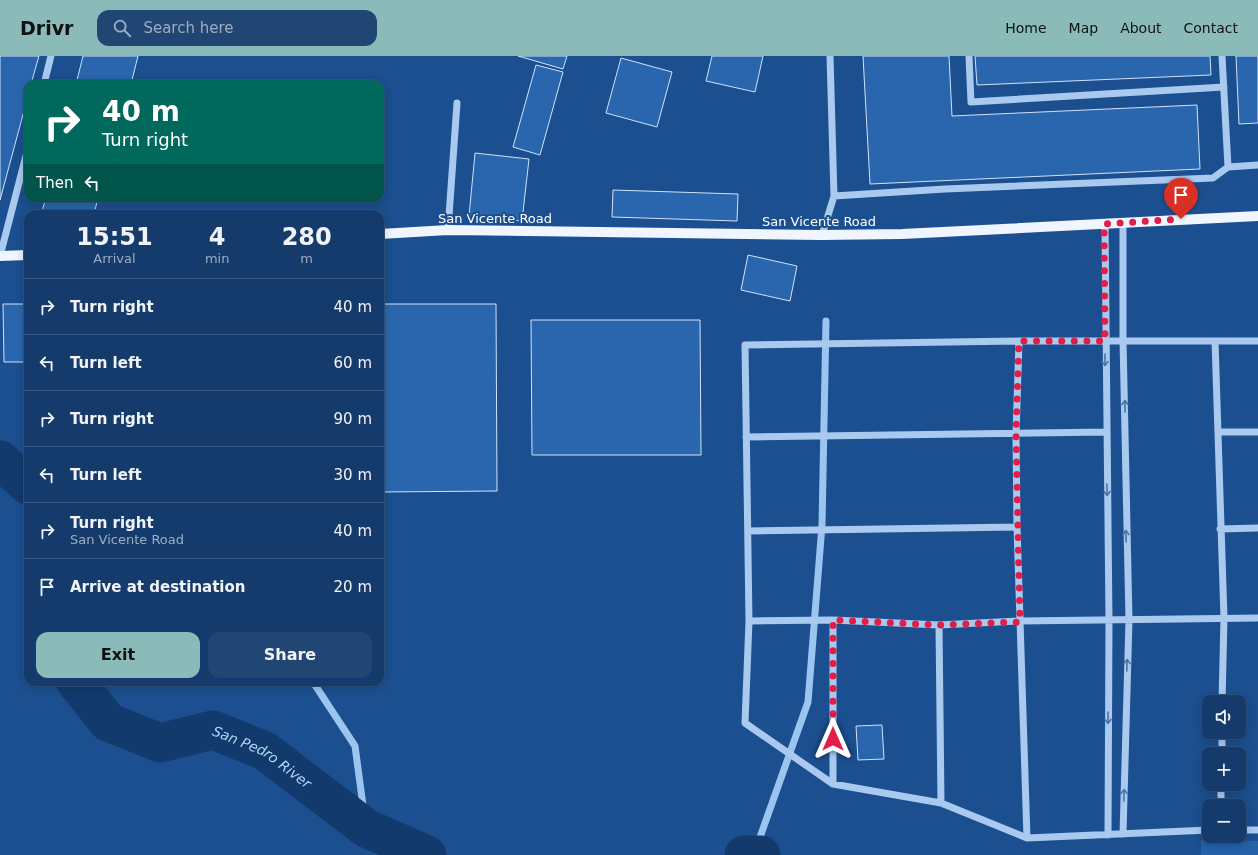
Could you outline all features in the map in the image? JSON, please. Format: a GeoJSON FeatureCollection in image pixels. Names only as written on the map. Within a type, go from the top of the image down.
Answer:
{"type":"FeatureCollection","features":[{"type":"Feature","properties":{"kind":"main road","name":"San Vicente Road"},"geometry":{"type":"LineString","coordinates":[[384,234],[448,230],[822,235],[902,234],[1258,216]]}},
{"type":"Feature","properties":{"kind":"main road"},"geometry":{"type":"LineString","coordinates":[[0,256],[24,255]]}},
{"type":"Feature","properties":{"kind":"street"},"geometry":{"type":"LineString","coordinates":[[45,80],[51,56]]}},
{"type":"Feature","properties":{"kind":"street"},"geometry":{"type":"LineString","coordinates":[[822,235],[834,196],[830,56]]}},
{"type":"Feature","properties":{"kind":"street"},"geometry":{"type":"LineString","coordinates":[[969,56],[971,102],[1224,88]]}},
{"type":"Feature","properties":{"kind":"street"},"geometry":{"type":"LineString","coordinates":[[1222,56],[1228,167]]}},
{"type":"Feature","properties":{"kind":"street"},"geometry":{"type":"LineString","coordinates":[[448,230],[457,103]]}},
{"type":"Feature","properties":{"kind":"street"},"geometry":{"type":"LineString","coordinates":[[0,256],[24,163]]}},
{"type":"Feature","properties":{"kind":"street"},"geometry":{"type":"LineString","coordinates":[[834,196],[953,188],[1213,178],[1228,167],[1258,165]]}},
{"type":"Feature","properties":{"kind":"street"},"geometry":{"type":"LineString","coordinates":[[1123,223],[1123,340],[1128,620],[1123,834]]}},
{"type":"Feature","properties":{"kind":"street"},"geometry":{"type":"LineString","coordinates":[[1104,224],[1109,621],[1108,835]]}},
{"type":"Feature","properties":{"kind":"street"},"geometry":{"type":"LineString","coordinates":[[1202,830],[1027,838],[941,803],[833,784],[745,723],[749,621],[745,345],[1123,340],[1258,342]]}},
{"type":"Feature","properties":{"kind":"street"},"geometry":{"type":"LineString","coordinates":[[1019,341],[1016,434],[1017,527],[1027,838]]}},
{"type":"Feature","properties":{"kind":"street"},"geometry":{"type":"LineString","coordinates":[[1215,341],[1224,618],[1222,695]]}},
{"type":"Feature","properties":{"kind":"street"},"geometry":{"type":"LineString","coordinates":[[746,437],[1106,432]]}},
{"type":"Feature","properties":{"kind":"street"},"geometry":{"type":"LineString","coordinates":[[1218,432],[1258,432]]}},
{"type":"Feature","properties":{"kind":"street"},"geometry":{"type":"LineString","coordinates":[[748,531],[1017,527]]}},
{"type":"Feature","properties":{"kind":"street"},"geometry":{"type":"LineString","coordinates":[[1220,529],[1258,528]]}},
{"type":"Feature","properties":{"kind":"street"},"geometry":{"type":"LineString","coordinates":[[749,621],[833,620],[939,625],[1020,622],[1258,618]]}},
{"type":"Feature","properties":{"kind":"street"},"geometry":{"type":"LineString","coordinates":[[833,620],[833,784]]}},
{"type":"Feature","properties":{"kind":"street"},"geometry":{"type":"LineString","coordinates":[[939,625],[941,803]]}},
{"type":"Feature","properties":{"kind":"street"},"geometry":{"type":"LineString","coordinates":[[1246,830],[1258,830]]}},
{"type":"Feature","properties":{"kind":"shaded area"},"geometry":{"type":"Polygon","coordinates":[[[1201,840],[1202,843],[1246,843],[1246,841],[1258,841],[1258,855],[1201,855],[1201,840]]]}},
{"type":"Feature","properties":{"kind":"building"},"geometry":{"type":"Polygon","coordinates":[[[0,56],[39,56],[32,80],[24,80],[24,111],[0,200],[0,56]]]}},
{"type":"Feature","properties":{"kind":"building"},"geometry":{"type":"Polygon","coordinates":[[[83,56],[138,56],[132,80],[77,80],[83,56]]]}},
{"type":"Feature","properties":{"kind":"building"},"geometry":{"type":"Polygon","coordinates":[[[518,56],[567,56],[563,69],[518,56]]]}},
{"type":"Feature","properties":{"kind":"building"},"geometry":{"type":"Polygon","coordinates":[[[712,56],[763,56],[755,92],[706,81],[712,56]]]}},
{"type":"Feature","properties":{"kind":"building"},"geometry":{"type":"Polygon","coordinates":[[[863,56],[949,56],[952,116],[1197,105],[1200,169],[870,184],[863,56]]]}},
{"type":"Feature","properties":{"kind":"building"},"geometry":{"type":"Polygon","coordinates":[[[975,56],[1210,56],[1211,75],[977,85],[975,56]]]}},
{"type":"Feature","properties":{"kind":"building"},"geometry":{"type":"Polygon","coordinates":[[[1236,56],[1258,56],[1258,123],[1239,124],[1236,56]]]}},
{"type":"Feature","properties":{"kind":"building"},"geometry":{"type":"Polygon","coordinates":[[[621,58],[672,72],[657,127],[606,113],[621,58]]]}},
{"type":"Feature","properties":{"kind":"building"},"geometry":{"type":"Polygon","coordinates":[[[536,65],[563,72],[540,155],[513,147],[536,65]]]}},
{"type":"Feature","properties":{"kind":"building"},"geometry":{"type":"Polygon","coordinates":[[[475,153],[529,159],[522,221],[469,216],[475,153]]]}},
{"type":"Feature","properties":{"kind":"building"},"geometry":{"type":"Polygon","coordinates":[[[613,190],[738,194],[737,221],[612,217],[613,190]]]}},
{"type":"Feature","properties":{"kind":"building"},"geometry":{"type":"Polygon","coordinates":[[[45,202],[97,202],[95,210],[42,210],[45,202]]]}},
{"type":"Feature","properties":{"kind":"building"},"geometry":{"type":"Polygon","coordinates":[[[748,255],[797,266],[790,301],[741,290],[748,255]]]}},
{"type":"Feature","properties":{"kind":"building"},"geometry":{"type":"Polygon","coordinates":[[[3,304],[24,304],[24,362],[4,362],[3,304]]]}},
{"type":"Feature","properties":{"kind":"building"},"geometry":{"type":"Polygon","coordinates":[[[384,304],[496,304],[497,491],[384,492],[384,304]]]}},
{"type":"Feature","properties":{"kind":"building"},"geometry":{"type":"Polygon","coordinates":[[[531,320],[700,320],[701,455],[532,455],[531,320]]]}},
{"type":"Feature","properties":{"kind":"building"},"geometry":{"type":"Polygon","coordinates":[[[882,725],[884,759],[858,760],[856,726],[882,725]]]}},
{"type":"Feature","properties":{"kind":"waterway"},"geometry":{"type":"LineString","coordinates":[[754,854],[808,702],[822,525],[826,321]]}},
{"type":"Feature","properties":{"kind":"waterway","name":"San Pedro River"},"geometry":{"type":"LineString","coordinates":[[0,460],[24,481]]}},
{"type":"Feature","properties":{"kind":"waterway","name":"San Pedro River"},"geometry":{"type":"LineString","coordinates":[[79,686],[108,722],[160,743],[213,730],[265,751],[366,828],[427,855]]}},
{"type":"Feature","properties":{"kind":"waterway"},"geometry":{"type":"LineString","coordinates":[[316,686],[355,746],[366,828]]}},
{"type":"Feature","properties":{"kind":"waterway","name":"San Pedro River"},"geometry":{"type":"LineString","coordinates":[[744,855],[761,855]]}},
{"type":"Feature","properties":{"kind":"route"},"geometry":{"type":"LineString","coordinates":[[833,739],[833,620],[939,625],[1020,622],[1016,434],[1019,341],[1105,341],[1104,224],[1181,219]]}}]}
